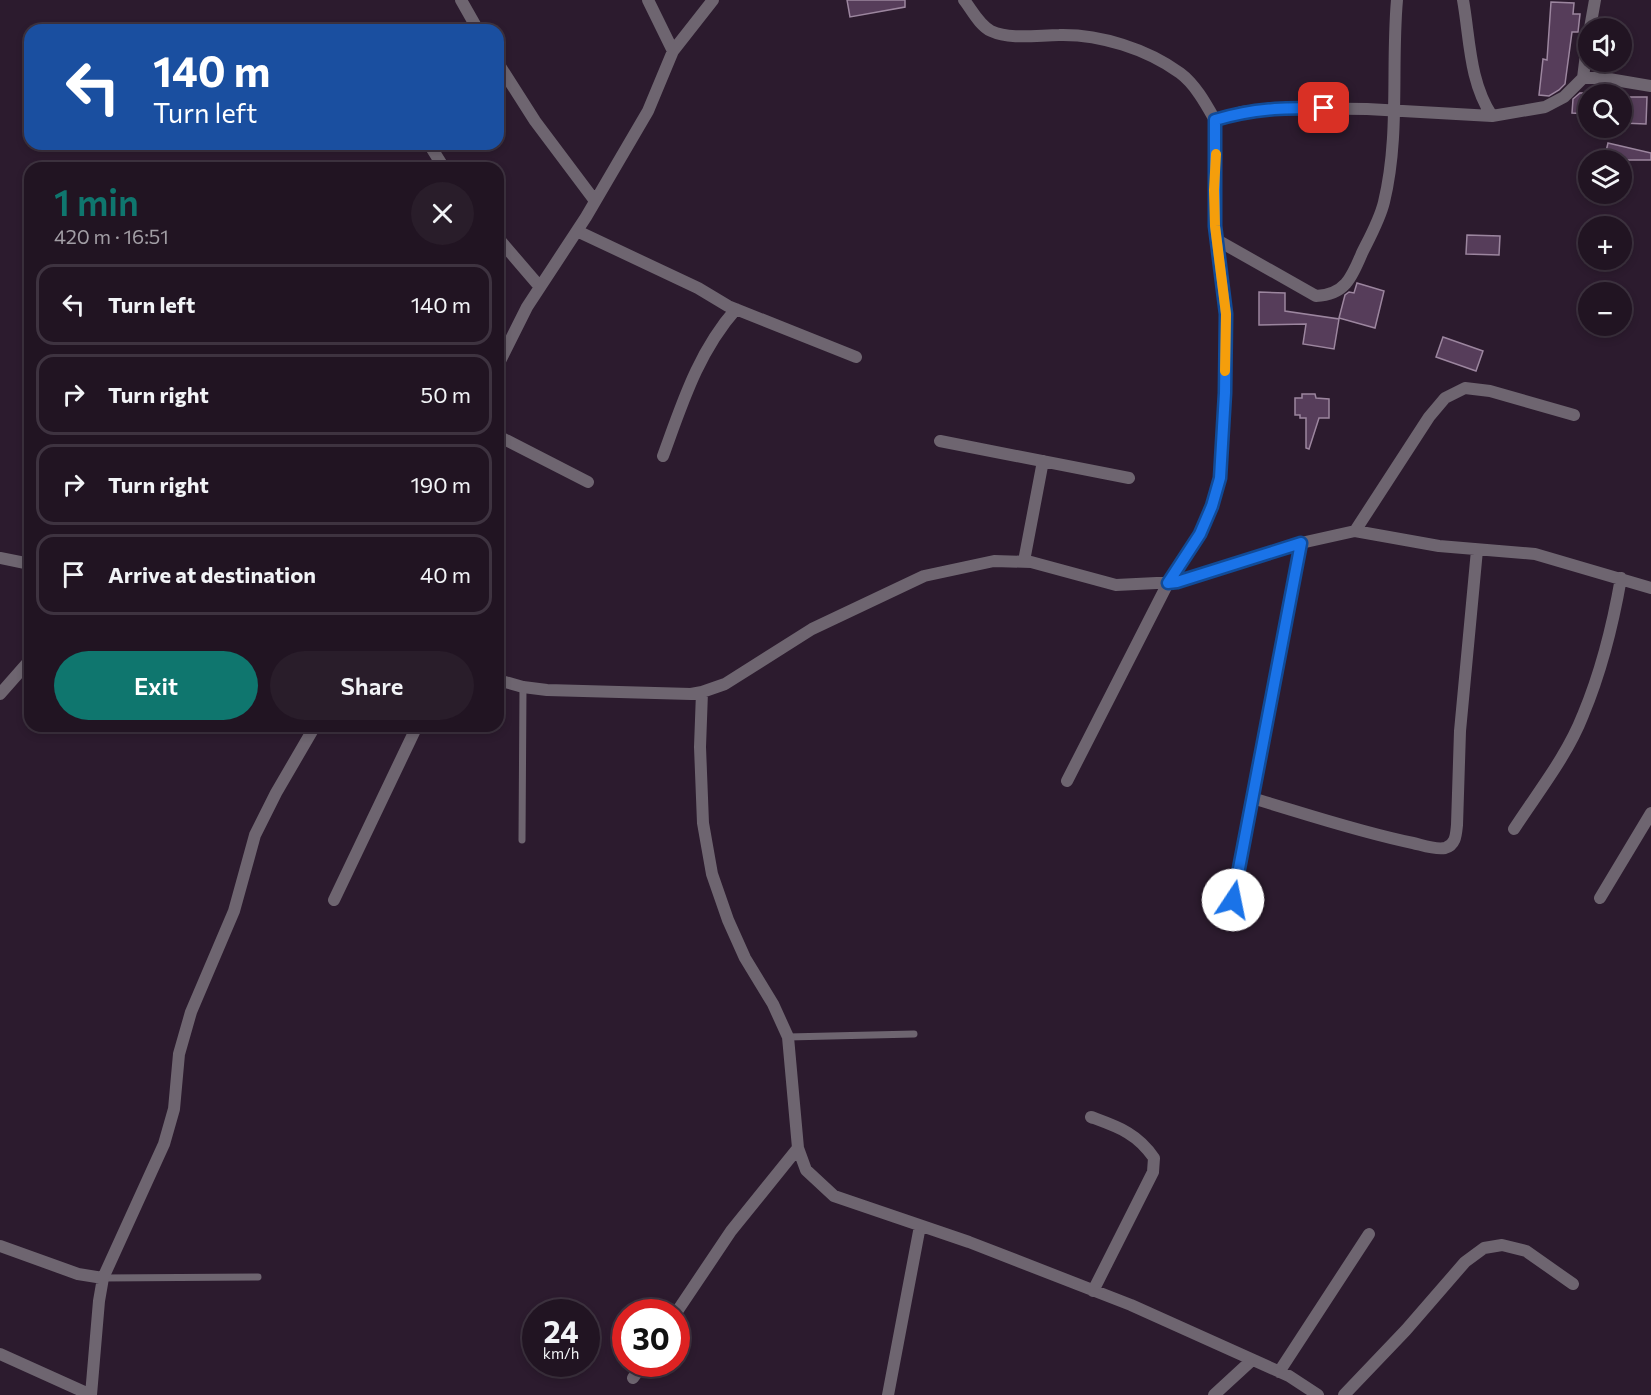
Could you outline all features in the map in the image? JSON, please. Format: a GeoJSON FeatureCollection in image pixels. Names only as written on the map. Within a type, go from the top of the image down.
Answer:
{"type":"FeatureCollection","features":[{"type":"Feature","properties":{"kind":"street"},"geometry":{"type":"LineString","coordinates":[[461,0],[475,24]]}},
{"type":"Feature","properties":{"kind":"street"},"geometry":{"type":"LineString","coordinates":[[648,0],[673,51]]}},
{"type":"Feature","properties":{"kind":"street"},"geometry":{"type":"LineString","coordinates":[[504,353],[527,307],[577,231],[648,111],[673,51],[713,0]]}},
{"type":"Feature","properties":{"kind":"street"},"geometry":{"type":"LineString","coordinates":[[964,0],[991,31],[1011,35],[1069,34],[1082,36],[1115,43],[1150,56],[1181,74],[1196,91],[1215,120],[1216,240],[1226,314],[1225,393],[1220,478],[1212,506],[1200,534],[1168,583],[1067,781]]}},
{"type":"Feature","properties":{"kind":"street"},"geometry":{"type":"LineString","coordinates":[[1216,240],[1316,296],[1328,296],[1339,291],[1352,276],[1384,205],[1393,155],[1394,32],[1397,0]]}},
{"type":"Feature","properties":{"kind":"street"},"geometry":{"type":"LineString","coordinates":[[1463,0],[1473,70],[1482,101],[1492,116]]}},
{"type":"Feature","properties":{"kind":"street"},"geometry":{"type":"LineString","coordinates":[[1592,18],[1595,0]]}},
{"type":"Feature","properties":{"kind":"street"},"geometry":{"type":"LineString","coordinates":[[504,72],[535,121],[595,201]]}},
{"type":"Feature","properties":{"kind":"street"},"geometry":{"type":"LineString","coordinates":[[1215,120],[1242,112],[1274,108],[1492,116],[1545,107],[1564,98],[1583,78],[1584,72]]}},
{"type":"Feature","properties":{"kind":"street"},"geometry":{"type":"LineString","coordinates":[[1583,78],[1603,78],[1651,86]]}},
{"type":"Feature","properties":{"kind":"street"},"geometry":{"type":"LineString","coordinates":[[577,231],[698,288],[736,309],[856,357]]}},
{"type":"Feature","properties":{"kind":"street"},"geometry":{"type":"LineString","coordinates":[[504,245],[540,287]]}},
{"type":"Feature","properties":{"kind":"street"},"geometry":{"type":"LineString","coordinates":[[663,456],[686,392],[704,353],[720,327],[736,309]]}},
{"type":"Feature","properties":{"kind":"street"},"geometry":{"type":"LineString","coordinates":[[1355,531],[1429,417],[1445,398],[1465,388],[1490,391],[1574,415]]}},
{"type":"Feature","properties":{"kind":"street"},"geometry":{"type":"LineString","coordinates":[[504,439],[588,482]]}},
{"type":"Feature","properties":{"kind":"street"},"geometry":{"type":"LineString","coordinates":[[940,441],[1129,478]]}},
{"type":"Feature","properties":{"kind":"street"},"geometry":{"type":"LineString","coordinates":[[1024,561],[1043,461]]}},
{"type":"Feature","properties":{"kind":"street"},"geometry":{"type":"LineString","coordinates":[[504,682],[523,687],[559,690],[691,694],[725,684],[812,629],[924,576],[994,561],[1024,561],[1072,571],[1116,585],[1168,583],[1301,543],[1355,531],[1439,546],[1535,554],[1651,588]]}},
{"type":"Feature","properties":{"kind":"street"},"geometry":{"type":"LineString","coordinates":[[1233,900],[1301,543]]}},
{"type":"Feature","properties":{"kind":"street"},"geometry":{"type":"LineString","coordinates":[[1252,798],[1392,839],[1430,847],[1445,848],[1451,844],[1456,838],[1460,731],[1478,550]]}},
{"type":"Feature","properties":{"kind":"street"},"geometry":{"type":"LineString","coordinates":[[0,558],[24,563]]}},
{"type":"Feature","properties":{"kind":"street"},"geometry":{"type":"LineString","coordinates":[[1514,829],[1564,752],[1583,716],[1600,666],[1621,578]]}},
{"type":"Feature","properties":{"kind":"street"},"geometry":{"type":"LineString","coordinates":[[0,694],[24,667]]}},
{"type":"Feature","properties":{"kind":"street"},"geometry":{"type":"LineString","coordinates":[[702,692],[700,747],[703,823],[712,874],[728,920],[745,958],[773,1004],[788,1036],[798,1148],[806,1170],[834,1196],[969,1242],[1131,1305],[1279,1372],[1318,1395]]}},
{"type":"Feature","properties":{"kind":"street"},"geometry":{"type":"LineString","coordinates":[[0,1354],[91,1395],[99,1301],[104,1278],[164,1144],[174,1109],[179,1054],[191,1012],[234,911],[255,835],[312,732]]}},
{"type":"Feature","properties":{"kind":"street"},"geometry":{"type":"LineString","coordinates":[[333,900],[414,732]]}},
{"type":"Feature","properties":{"kind":"street"},"geometry":{"type":"LineString","coordinates":[[1600,898],[1651,813]]}},
{"type":"Feature","properties":{"kind":"street"},"geometry":{"type":"LineString","coordinates":[[1091,1117],[1128,1131],[1147,1147],[1154,1158],[1153,1172],[1093,1291]]}},
{"type":"Feature","properties":{"kind":"street"},"geometry":{"type":"LineString","coordinates":[[686,1299],[731,1232],[798,1148]]}},
{"type":"Feature","properties":{"kind":"street"},"geometry":{"type":"LineString","coordinates":[[888,1395],[920,1226]]}},
{"type":"Feature","properties":{"kind":"street"},"geometry":{"type":"LineString","coordinates":[[1279,1372],[1369,1234]]}},
{"type":"Feature","properties":{"kind":"street"},"geometry":{"type":"LineString","coordinates":[[1344,1395],[1406,1330],[1465,1262],[1484,1248],[1502,1245],[1526,1251],[1573,1284]]}},
{"type":"Feature","properties":{"kind":"street"},"geometry":{"type":"LineString","coordinates":[[0,1246],[78,1274],[104,1278]]}},
{"type":"Feature","properties":{"kind":"street"},"geometry":{"type":"LineString","coordinates":[[1214,1395],[1252,1360]]}},
{"type":"Feature","properties":{"kind":"lane"},"geometry":{"type":"LineString","coordinates":[[522,840],[523,687]]}},
{"type":"Feature","properties":{"kind":"lane"},"geometry":{"type":"LineString","coordinates":[[788,1036],[914,1034]]}},
{"type":"Feature","properties":{"kind":"lane"},"geometry":{"type":"LineString","coordinates":[[104,1278],[258,1277]]}},
{"type":"Feature","properties":{"kind":"building"},"geometry":{"type":"Polygon","coordinates":[[[847,0],[905,0],[905,7],[850,17],[847,0]]]}},
{"type":"Feature","properties":{"kind":"building"},"geometry":{"type":"Polygon","coordinates":[[[1551,2],[1574,3],[1573,14],[1580,14],[1580,18],[1578,32],[1572,32],[1565,84],[1549,96],[1539,95],[1543,59],[1547,60],[1551,2]]]}},
{"type":"Feature","properties":{"kind":"building"},"geometry":{"type":"Polygon","coordinates":[[[1578,95],[1578,113],[1572,113],[1573,99],[1578,95]]]}},
{"type":"Feature","properties":{"kind":"building"},"geometry":{"type":"Polygon","coordinates":[[[1632,97],[1647,97],[1646,124],[1632,123],[1632,97]]]}},
{"type":"Feature","properties":{"kind":"building"},"geometry":{"type":"Polygon","coordinates":[[[1608,143],[1651,153],[1651,160],[1632,160],[1632,150],[1606,150],[1608,143]]]}},
{"type":"Feature","properties":{"kind":"building"},"geometry":{"type":"Polygon","coordinates":[[[1467,235],[1500,236],[1499,255],[1466,254],[1467,235]]]}},
{"type":"Feature","properties":{"kind":"building"},"geometry":{"type":"Polygon","coordinates":[[[1357,283],[1384,291],[1375,328],[1339,318],[1345,295],[1349,292],[1354,293],[1357,283]]]}},
{"type":"Feature","properties":{"kind":"building"},"geometry":{"type":"Polygon","coordinates":[[[1259,292],[1285,293],[1285,311],[1339,319],[1334,349],[1303,344],[1306,324],[1259,325],[1259,292]]]}},
{"type":"Feature","properties":{"kind":"building"},"geometry":{"type":"Polygon","coordinates":[[[1443,337],[1483,351],[1476,371],[1436,357],[1443,337]]]}},
{"type":"Feature","properties":{"kind":"building"},"geometry":{"type":"Polygon","coordinates":[[[1302,394],[1315,394],[1316,398],[1329,399],[1329,418],[1319,418],[1309,449],[1306,448],[1306,418],[1295,415],[1295,398],[1302,398],[1302,394]]]}},
{"type":"Feature","properties":{"kind":"slow traffic"},"geometry":{"type":"LineString","coordinates":[[1216,154],[1215,226],[1226,314],[1225,371]]}},
{"type":"Feature","properties":{"kind":"route"},"geometry":{"type":"LineString","coordinates":[[1233,900],[1301,543],[1168,583],[1200,534],[1212,506],[1220,478],[1225,393],[1226,314],[1215,226],[1215,120],[1242,112],[1274,108],[1324,108]]}}]}
